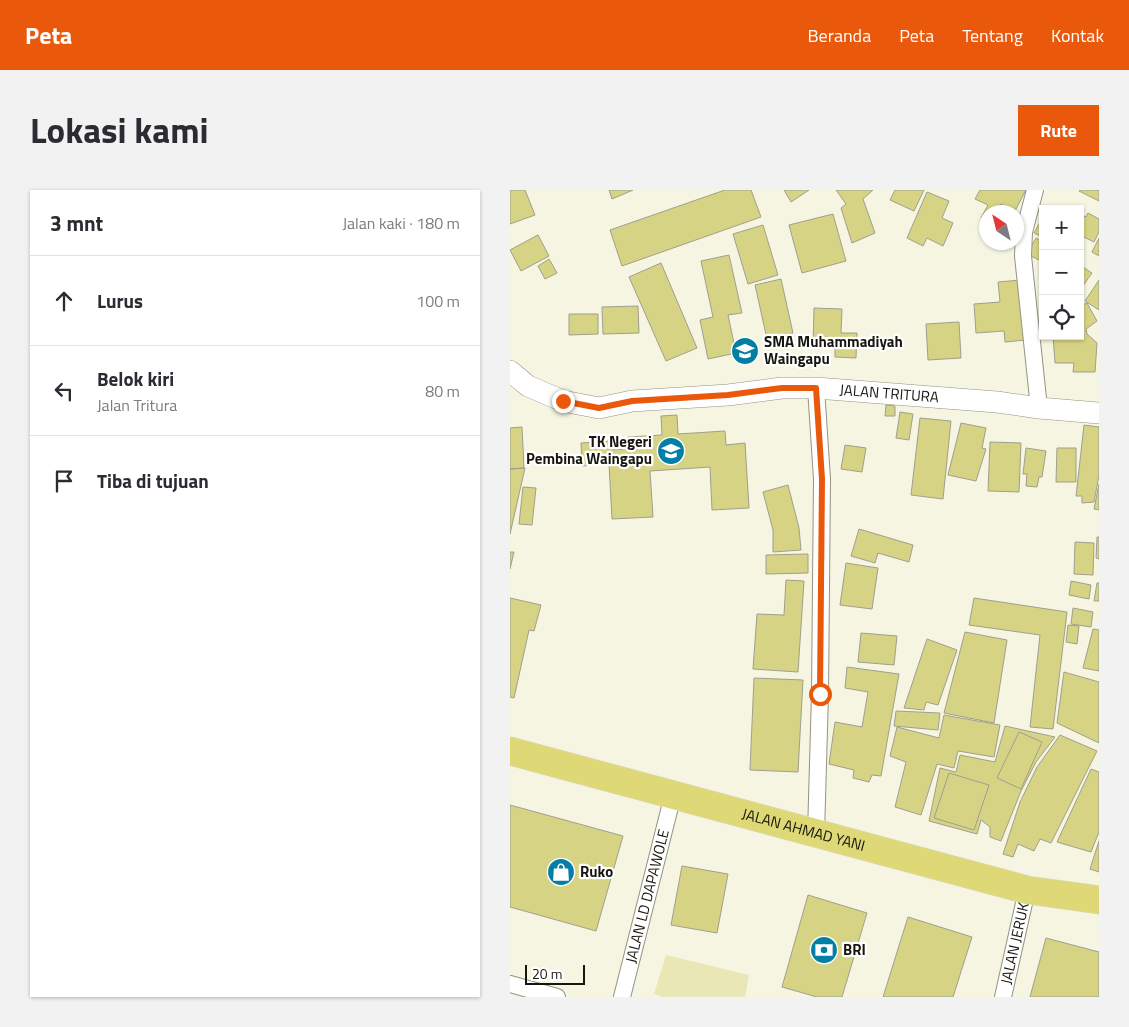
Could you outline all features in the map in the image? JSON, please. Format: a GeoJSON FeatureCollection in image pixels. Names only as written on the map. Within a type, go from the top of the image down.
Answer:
{"type":"FeatureCollection","features":[{"type":"Feature","properties":{"kind":"highway","name":"JALAN AHMAD YANI"},"geometry":{"type":"LineString","coordinates":[[510,751],[1027,890],[1099,900]]}},
{"type":"Feature","properties":{"kind":"street"},"geometry":{"type":"LineString","coordinates":[[1036,190],[1024,232],[1023,256],[1039,408]]}},
{"type":"Feature","properties":{"kind":"street","name":"JALAN TRITURA"},"geometry":{"type":"LineString","coordinates":[[510,371],[528,386],[563,401],[599,408],[632,401],[728,395],[782,388],[816,388],[997,402],[1099,413]]}},
{"type":"Feature","properties":{"kind":"street"},"geometry":{"type":"LineString","coordinates":[[816,388],[822,479],[821,658],[816,834]]}},
{"type":"Feature","properties":{"kind":"street","name":"JALAN LD DAPAWOLE"},"geometry":{"type":"LineString","coordinates":[[622,997],[674,795]]}},
{"type":"Feature","properties":{"kind":"street","name":"JALAN JERUK"},"geometry":{"type":"LineString","coordinates":[[1003,997],[1027,890]]}},
{"type":"Feature","properties":{"kind":"street"},"geometry":{"type":"LineString","coordinates":[[510,984],[557,997]]}},
{"type":"Feature","properties":{"kind":"shaded area"},"geometry":{"type":"Polygon","coordinates":[[[666,955],[749,975],[745,997],[663,997],[654,994],[666,955]]]}},
{"type":"Feature","properties":{"kind":"building"},"geometry":{"type":"Polygon","coordinates":[[[510,190],[525,190],[535,215],[510,224],[510,190]]]}},
{"type":"Feature","properties":{"kind":"building"},"geometry":{"type":"Polygon","coordinates":[[[609,190],[633,190],[612,199],[609,190]]]}},
{"type":"Feature","properties":{"kind":"building"},"geometry":{"type":"Polygon","coordinates":[[[725,190],[751,190],[761,217],[622,266],[610,230],[725,190]]]}},
{"type":"Feature","properties":{"kind":"building"},"geometry":{"type":"Polygon","coordinates":[[[784,190],[809,190],[791,202],[784,190]]]}},
{"type":"Feature","properties":{"kind":"building"},"geometry":{"type":"Polygon","coordinates":[[[836,190],[873,190],[863,199],[875,233],[852,243],[841,208],[846,204],[836,190]]]}},
{"type":"Feature","properties":{"kind":"building"},"geometry":{"type":"Polygon","coordinates":[[[895,190],[924,190],[914,211],[890,200],[895,190]]]}},
{"type":"Feature","properties":{"kind":"building"},"geometry":{"type":"Polygon","coordinates":[[[980,190],[1026,190],[1018,205],[988,205],[975,199],[980,190]]]}},
{"type":"Feature","properties":{"kind":"building"},"geometry":{"type":"Polygon","coordinates":[[[1099,190],[1099,201],[1079,191],[1099,190]]]}},
{"type":"Feature","properties":{"kind":"building"},"geometry":{"type":"Polygon","coordinates":[[[927,192],[949,201],[942,218],[953,223],[943,246],[927,238],[923,246],[907,238],[927,192]]]}},
{"type":"Feature","properties":{"kind":"building"},"geometry":{"type":"Polygon","coordinates":[[[1088,213],[1099,219],[1099,232],[1094,242],[1084,237],[1084,216],[1086,217],[1088,213]]]}},
{"type":"Feature","properties":{"kind":"building"},"geometry":{"type":"Polygon","coordinates":[[[833,214],[846,261],[802,273],[789,225],[833,214]]]}},
{"type":"Feature","properties":{"kind":"building"},"geometry":{"type":"Polygon","coordinates":[[[1039,224],[1039,235],[1034,233],[1039,224]]]}},
{"type":"Feature","properties":{"kind":"building"},"geometry":{"type":"Polygon","coordinates":[[[763,225],[778,275],[748,284],[733,234],[763,225]]]}},
{"type":"Feature","properties":{"kind":"building"},"geometry":{"type":"Polygon","coordinates":[[[538,235],[549,256],[521,271],[510,250],[538,235]]]}},
{"type":"Feature","properties":{"kind":"building"},"geometry":{"type":"Polygon","coordinates":[[[1036,238],[1039,240],[1039,260],[1027,254],[1036,238]]]}},
{"type":"Feature","properties":{"kind":"building"},"geometry":{"type":"Polygon","coordinates":[[[1099,238],[1099,256],[1092,252],[1099,238]]]}},
{"type":"Feature","properties":{"kind":"building"},"geometry":{"type":"Polygon","coordinates":[[[729,255],[742,313],[728,315],[736,353],[708,359],[700,320],[713,317],[701,261],[729,255]]]}},
{"type":"Feature","properties":{"kind":"building"},"geometry":{"type":"Polygon","coordinates":[[[549,259],[557,273],[545,279],[538,266],[549,259]]]}},
{"type":"Feature","properties":{"kind":"building"},"geometry":{"type":"Polygon","coordinates":[[[661,263],[697,348],[666,361],[629,277],[661,263]]]}},
{"type":"Feature","properties":{"kind":"building"},"geometry":{"type":"Polygon","coordinates":[[[1084,268],[1092,273],[1084,284],[1084,268]]]}},
{"type":"Feature","properties":{"kind":"building"},"geometry":{"type":"Polygon","coordinates":[[[781,279],[793,333],[767,339],[755,285],[781,279]]]}},
{"type":"Feature","properties":{"kind":"building"},"geometry":{"type":"Polygon","coordinates":[[[1021,280],[1026,340],[1005,342],[1004,331],[976,333],[974,304],[1000,302],[998,282],[1021,280]]]}},
{"type":"Feature","properties":{"kind":"building"},"geometry":{"type":"Polygon","coordinates":[[[1099,280],[1099,310],[1085,301],[1099,280]]]}},
{"type":"Feature","properties":{"kind":"building"},"geometry":{"type":"Polygon","coordinates":[[[1087,303],[1097,321],[1086,329],[1087,334],[1097,343],[1095,372],[1073,372],[1074,363],[1055,363],[1053,340],[1084,340],[1084,304],[1087,303]]]}},
{"type":"Feature","properties":{"kind":"building"},"geometry":{"type":"Polygon","coordinates":[[[638,306],[639,333],[603,334],[602,307],[638,306]]]}},
{"type":"Feature","properties":{"kind":"building"},"geometry":{"type":"Polygon","coordinates":[[[814,308],[842,309],[841,333],[857,333],[856,358],[835,357],[835,347],[813,346],[814,308]]]}},
{"type":"Feature","properties":{"kind":"building"},"geometry":{"type":"Polygon","coordinates":[[[569,314],[598,314],[598,334],[569,335],[569,314]]]}},
{"type":"Feature","properties":{"kind":"building"},"geometry":{"type":"Polygon","coordinates":[[[959,322],[961,358],[928,360],[926,324],[959,322]]]}},
{"type":"Feature","properties":{"kind":"building"},"geometry":{"type":"Polygon","coordinates":[[[886,405],[895,406],[895,416],[885,416],[886,405]]]}},
{"type":"Feature","properties":{"kind":"building"},"geometry":{"type":"Polygon","coordinates":[[[900,412],[913,414],[909,440],[896,438],[900,412]]]}},
{"type":"Feature","properties":{"kind":"building"},"geometry":{"type":"Polygon","coordinates":[[[677,415],[678,434],[725,431],[726,445],[745,443],[749,508],[712,510],[710,467],[650,471],[653,517],[612,519],[609,464],[582,466],[581,443],[610,441],[610,450],[629,449],[628,437],[662,435],[661,416],[677,415]]]}},
{"type":"Feature","properties":{"kind":"building"},"geometry":{"type":"Polygon","coordinates":[[[920,418],[951,421],[943,499],[911,495],[920,418]]]}},
{"type":"Feature","properties":{"kind":"building"},"geometry":{"type":"Polygon","coordinates":[[[961,423],[986,428],[982,448],[986,449],[976,481],[948,475],[961,423]]]}},
{"type":"Feature","properties":{"kind":"building"},"geometry":{"type":"Polygon","coordinates":[[[1084,425],[1099,427],[1099,475],[1094,502],[1082,503],[1082,496],[1076,496],[1084,425]]]}},
{"type":"Feature","properties":{"kind":"building"},"geometry":{"type":"Polygon","coordinates":[[[522,427],[524,468],[510,469],[510,428],[522,427]]]}},
{"type":"Feature","properties":{"kind":"building"},"geometry":{"type":"Polygon","coordinates":[[[990,442],[1021,443],[1019,492],[988,491],[990,442]]]}},
{"type":"Feature","properties":{"kind":"building"},"geometry":{"type":"Polygon","coordinates":[[[845,445],[866,448],[862,472],[841,469],[845,445]]]}},
{"type":"Feature","properties":{"kind":"building"},"geometry":{"type":"Polygon","coordinates":[[[1026,448],[1046,451],[1042,477],[1039,477],[1037,487],[1026,486],[1027,474],[1023,474],[1026,448]]]}},
{"type":"Feature","properties":{"kind":"building"},"geometry":{"type":"Polygon","coordinates":[[[1057,448],[1076,448],[1076,482],[1056,482],[1057,448]]]}},
{"type":"Feature","properties":{"kind":"building"},"geometry":{"type":"Polygon","coordinates":[[[525,468],[510,534],[510,469],[525,468]]]}},
{"type":"Feature","properties":{"kind":"building"},"geometry":{"type":"Polygon","coordinates":[[[1099,484],[1099,510],[1094,509],[1099,484]]]}},
{"type":"Feature","properties":{"kind":"building"},"geometry":{"type":"Polygon","coordinates":[[[788,485],[799,528],[801,550],[773,552],[773,530],[763,492],[788,485]]]}},
{"type":"Feature","properties":{"kind":"building"},"geometry":{"type":"Polygon","coordinates":[[[523,487],[536,488],[532,525],[519,524],[523,487]]]}},
{"type":"Feature","properties":{"kind":"building"},"geometry":{"type":"Polygon","coordinates":[[[859,529],[913,545],[909,562],[878,553],[875,563],[851,556],[859,529]]]}},
{"type":"Feature","properties":{"kind":"building"},"geometry":{"type":"Polygon","coordinates":[[[1097,537],[1099,537],[1099,559],[1096,558],[1097,537]]]}},
{"type":"Feature","properties":{"kind":"building"},"geometry":{"type":"Polygon","coordinates":[[[1075,542],[1094,543],[1093,575],[1074,574],[1075,542]]]}},
{"type":"Feature","properties":{"kind":"building"},"geometry":{"type":"Polygon","coordinates":[[[510,552],[514,552],[510,569],[510,552]]]}},
{"type":"Feature","properties":{"kind":"building"},"geometry":{"type":"Polygon","coordinates":[[[808,554],[808,573],[766,574],[766,555],[808,554]]]}},
{"type":"Feature","properties":{"kind":"building"},"geometry":{"type":"Polygon","coordinates":[[[846,563],[878,568],[872,609],[840,605],[846,563]]]}},
{"type":"Feature","properties":{"kind":"building"},"geometry":{"type":"Polygon","coordinates":[[[786,580],[804,581],[798,672],[753,669],[757,614],[784,615],[786,580]]]}},
{"type":"Feature","properties":{"kind":"building"},"geometry":{"type":"Polygon","coordinates":[[[1071,581],[1091,585],[1089,599],[1069,595],[1071,581]]]}},
{"type":"Feature","properties":{"kind":"building"},"geometry":{"type":"Polygon","coordinates":[[[1097,583],[1099,583],[1099,601],[1094,601],[1097,583]]]}},
{"type":"Feature","properties":{"kind":"building"},"geometry":{"type":"Polygon","coordinates":[[[510,598],[541,605],[534,631],[529,630],[514,698],[510,697],[510,598]]]}},
{"type":"Feature","properties":{"kind":"building"},"geometry":{"type":"Polygon","coordinates":[[[974,598],[1067,612],[1053,729],[1030,727],[1040,635],[969,625],[974,598]]]}},
{"type":"Feature","properties":{"kind":"building"},"geometry":{"type":"Polygon","coordinates":[[[1073,608],[1093,612],[1091,627],[1071,624],[1073,608]]]}},
{"type":"Feature","properties":{"kind":"building"},"geometry":{"type":"Polygon","coordinates":[[[1068,625],[1079,626],[1077,644],[1066,642],[1068,625]]]}},
{"type":"Feature","properties":{"kind":"building"},"geometry":{"type":"Polygon","coordinates":[[[1093,629],[1099,630],[1099,671],[1083,668],[1093,629]]]}},
{"type":"Feature","properties":{"kind":"building"},"geometry":{"type":"Polygon","coordinates":[[[965,632],[1007,640],[994,723],[944,713],[965,632]]]}},
{"type":"Feature","properties":{"kind":"building"},"geometry":{"type":"Polygon","coordinates":[[[861,633],[897,636],[894,665],[858,662],[861,633]]]}},
{"type":"Feature","properties":{"kind":"building"},"geometry":{"type":"Polygon","coordinates":[[[927,639],[957,650],[938,705],[926,702],[924,710],[904,708],[927,639]]]}},
{"type":"Feature","properties":{"kind":"building"},"geometry":{"type":"Polygon","coordinates":[[[847,667],[899,674],[881,776],[872,775],[869,782],[853,778],[854,770],[829,764],[835,722],[862,727],[868,692],[845,688],[847,667]]]}},
{"type":"Feature","properties":{"kind":"building"},"geometry":{"type":"Polygon","coordinates":[[[1064,672],[1099,682],[1099,743],[1057,723],[1064,672]]]}},
{"type":"Feature","properties":{"kind":"building"},"geometry":{"type":"Polygon","coordinates":[[[754,678],[803,680],[798,772],[750,770],[754,678]]]}},
{"type":"Feature","properties":{"kind":"building"},"geometry":{"type":"Polygon","coordinates":[[[896,711],[940,713],[938,730],[894,726],[896,711]]]}},
{"type":"Feature","properties":{"kind":"building"},"geometry":{"type":"Polygon","coordinates":[[[944,715],[1000,725],[994,757],[958,751],[954,768],[937,764],[921,815],[895,807],[906,762],[890,756],[897,727],[939,738],[944,715]]]}},
{"type":"Feature","properties":{"kind":"building"},"geometry":{"type":"Polygon","coordinates":[[[1005,726],[1055,737],[1036,762],[1021,791],[1001,841],[990,837],[990,827],[981,820],[977,834],[929,821],[940,768],[956,772],[960,755],[995,762],[1005,726]]]}},
{"type":"Feature","properties":{"kind":"building"},"geometry":{"type":"Polygon","coordinates":[[[1019,732],[1042,742],[1021,789],[997,778],[1019,732]]]}},
{"type":"Feature","properties":{"kind":"building"},"geometry":{"type":"Polygon","coordinates":[[[1060,735],[1097,751],[1051,843],[1040,839],[1034,851],[1018,844],[1013,857],[1003,854],[1020,802],[1037,767],[1060,735]]]}},
{"type":"Feature","properties":{"kind":"building"},"geometry":{"type":"Polygon","coordinates":[[[1091,769],[1099,772],[1099,832],[1091,852],[1057,842],[1091,769]]]}},
{"type":"Feature","properties":{"kind":"building"},"geometry":{"type":"Polygon","coordinates":[[[949,773],[989,785],[974,830],[934,818],[949,773]]]}},
{"type":"Feature","properties":{"kind":"building","name":"Ruko"},"geometry":{"type":"Polygon","coordinates":[[[510,805],[623,836],[596,931],[510,907],[510,805]]]}},
{"type":"Feature","properties":{"kind":"building"},"geometry":{"type":"Polygon","coordinates":[[[1099,841],[1099,872],[1090,869],[1099,841]]]}},
{"type":"Feature","properties":{"kind":"building"},"geometry":{"type":"Polygon","coordinates":[[[682,866],[728,874],[717,933],[671,925],[682,866]]]}},
{"type":"Feature","properties":{"kind":"building","name":"BRI"},"geometry":{"type":"Polygon","coordinates":[[[808,895],[867,913],[842,997],[817,997],[782,987],[808,895]]]}},
{"type":"Feature","properties":{"kind":"building"},"geometry":{"type":"Polygon","coordinates":[[[908,917],[972,937],[953,997],[883,997],[908,917]]]}},
{"type":"Feature","properties":{"kind":"building"},"geometry":{"type":"Polygon","coordinates":[[[1046,938],[1099,952],[1099,997],[1030,997],[1046,938]]]}},
{"type":"Feature","properties":{"kind":"place","name":"SMA Muhammadiyah Waingapu"},"geometry":{"type":"Point","coordinates":[745,351]}},
{"type":"Feature","properties":{"kind":"place","name":"TK Negeri Pembina Waingapu"},"geometry":{"type":"Point","coordinates":[671,451]}},
{"type":"Feature","properties":{"kind":"place","name":"Ruko"},"geometry":{"type":"Point","coordinates":[561,872]}},
{"type":"Feature","properties":{"kind":"place","name":"BRI"},"geometry":{"type":"Point","coordinates":[824,950]}},
{"type":"Feature","properties":{"kind":"route"},"geometry":{"type":"LineString","coordinates":[[563,401],[599,408],[632,401],[728,395],[782,388],[816,388],[822,479],[820,694]]}}]}
